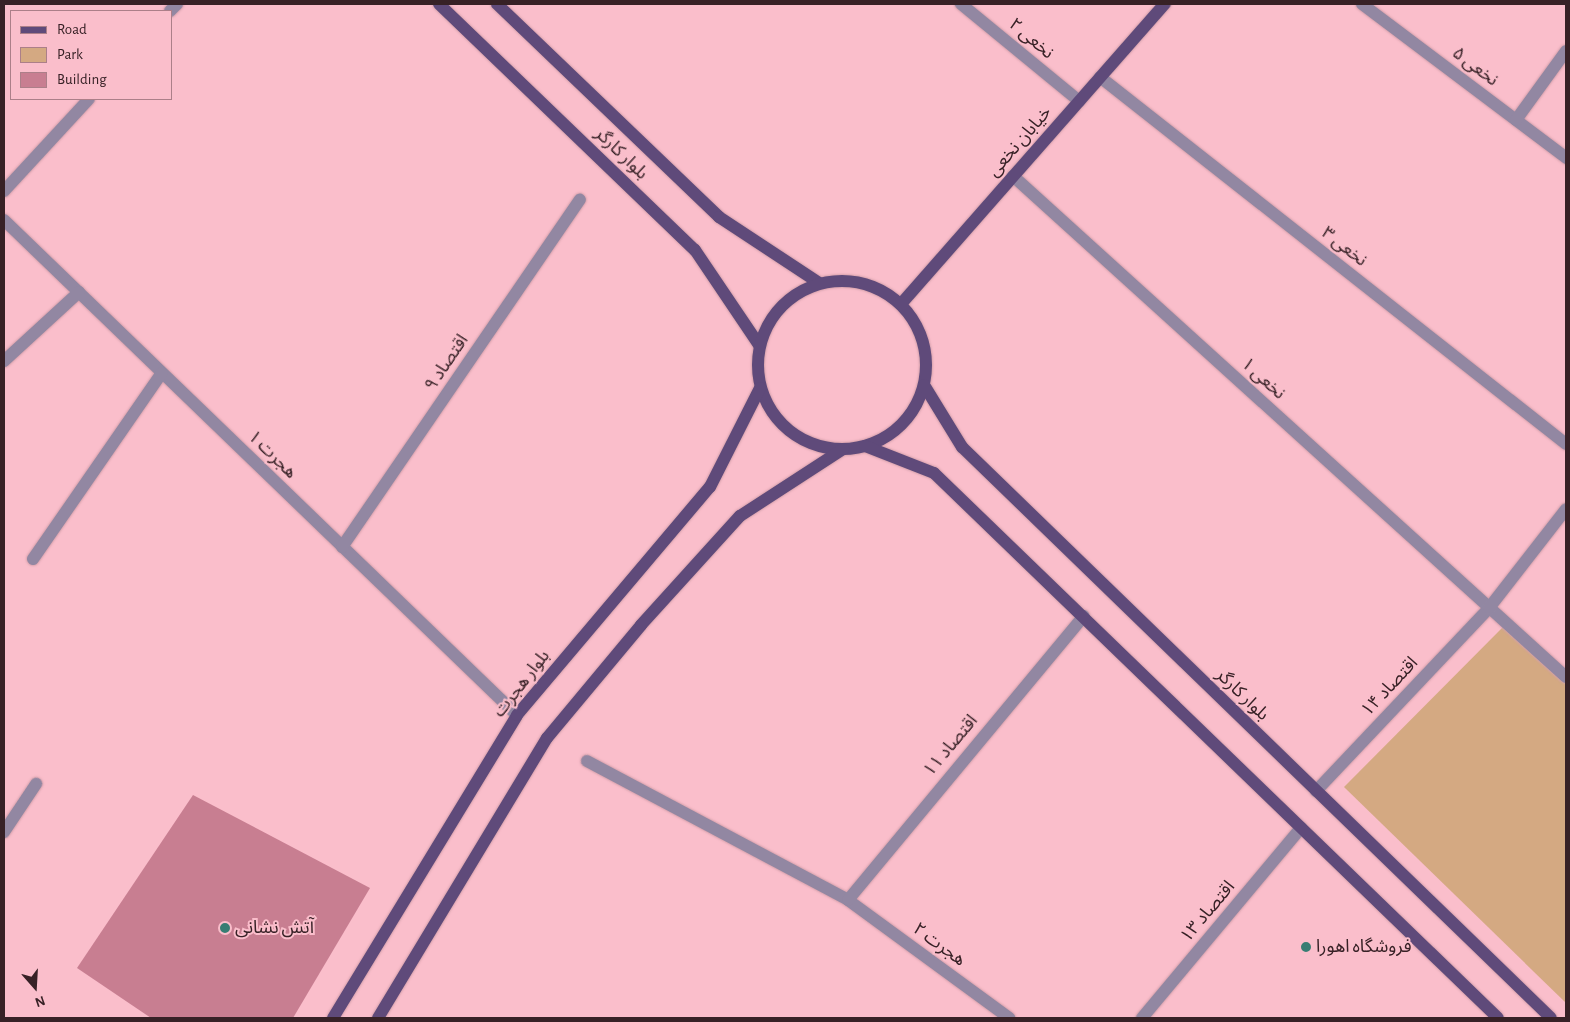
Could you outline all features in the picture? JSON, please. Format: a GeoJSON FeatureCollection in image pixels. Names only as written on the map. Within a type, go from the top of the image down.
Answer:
{"type":"FeatureCollection","features":[{"type":"Feature","properties":{"kind":"main road","name":"بلوار کارگر"},"geometry":{"type":"LineString","coordinates":[[439,4],[696,250],[760,345]]}},
{"type":"Feature","properties":{"kind":"main road","name":"بلوار کارگر"},"geometry":{"type":"LineString","coordinates":[[497,4],[718,217],[819,284]]}},
{"type":"Feature","properties":{"kind":"main road","name":"خیابان نخعی"},"geometry":{"type":"LineString","coordinates":[[901,304],[1165,4]]}},
{"type":"Feature","properties":{"kind":"main road"},"geometry":{"type":"LineString","coordinates":[[841,280],[863,283],[883,291],[901,304],[915,321],[923,342],[927,364],[924,385],[916,406],[903,424],[885,437],[865,446],[843,449],[821,447],[800,439],[783,426],[769,408],[760,388],[757,366],[760,345],[768,324],[781,306],[798,292],[819,284],[841,280]]}},
{"type":"Feature","properties":{"kind":"main road","name":"بلوار کارگر"},"geometry":{"type":"LineString","coordinates":[[924,385],[962,447],[1551,1018]]}},
{"type":"Feature","properties":{"kind":"main road","name":"بلوار هجرت"},"geometry":{"type":"LineString","coordinates":[[333,1018],[517,715],[710,488],[760,388]]}},
{"type":"Feature","properties":{"kind":"main road"},"geometry":{"type":"LineString","coordinates":[[865,446],[934,473],[1498,1018]]}},
{"type":"Feature","properties":{"kind":"main road"},"geometry":{"type":"LineString","coordinates":[[378,1018],[547,738],[641,625],[740,516],[843,449]]}},
{"type":"Feature","properties":{"kind":"street","name":"۲ نخعی"},"geometry":{"type":"LineString","coordinates":[[961,4],[1079,101]]}},
{"type":"Feature","properties":{"kind":"street","name":"نخعی ۵"},"geometry":{"type":"LineString","coordinates":[[1362,4],[1566,158]]}},
{"type":"Feature","properties":{"kind":"street"},"geometry":{"type":"LineString","coordinates":[[1516,120],[1566,51]]}},
{"type":"Feature","properties":{"kind":"street","name":"نخعی ۳"},"geometry":{"type":"LineString","coordinates":[[1100,77],[1566,444]]}},
{"type":"Feature","properties":{"kind":"street"},"geometry":{"type":"LineString","coordinates":[[4,191],[88,100]]}},
{"type":"Feature","properties":{"kind":"street","name":"نخعی ۱"},"geometry":{"type":"LineString","coordinates":[[1014,176],[1566,678]]}},
{"type":"Feature","properties":{"kind":"street","name":"اقتصاد ۹"},"geometry":{"type":"LineString","coordinates":[[342,547],[580,200]]}},
{"type":"Feature","properties":{"kind":"street","name":"هجرت ۱"},"geometry":{"type":"LineString","coordinates":[[4,220],[517,715]]}},
{"type":"Feature","properties":{"kind":"street"},"geometry":{"type":"LineString","coordinates":[[4,361],[79,292]]}},
{"type":"Feature","properties":{"kind":"street"},"geometry":{"type":"LineString","coordinates":[[33,559],[162,373]]}},
{"type":"Feature","properties":{"kind":"street","name":"اقتصاد ۱۴"},"geometry":{"type":"LineString","coordinates":[[1316,791],[1489,608],[1566,509]]}},
{"type":"Feature","properties":{"kind":"street","name":"اقتصاد ۱۱"},"geometry":{"type":"LineString","coordinates":[[848,900],[1084,616]]}},
{"type":"Feature","properties":{"kind":"street","name":"هجرت ۲"},"geometry":{"type":"LineString","coordinates":[[587,761],[848,900],[1009,1018]]}},
{"type":"Feature","properties":{"kind":"street"},"geometry":{"type":"LineString","coordinates":[[4,832],[36,784]]}},
{"type":"Feature","properties":{"kind":"street","name":"اقتصاد ۱۳"},"geometry":{"type":"LineString","coordinates":[[1142,1018],[1301,828]]}},
{"type":"Feature","properties":{"kind":"green space"},"geometry":{"type":"Polygon","coordinates":[[[1503,627],[1566,682],[1566,1003],[1344,787],[1503,627]]]}},
{"type":"Feature","properties":{"kind":"building","name":"آتش نشانی"},"geometry":{"type":"Polygon","coordinates":[[[193,795],[370,888],[293,1018],[151,1018],[77,968],[193,795]]]}},
{"type":"Feature","properties":{"kind":"place","name":"آتش نشانی"},"geometry":{"type":"Point","coordinates":[225,928]}},
{"type":"Feature","properties":{"kind":"place","name":"فروشگاه اهورا"},"geometry":{"type":"Point","coordinates":[1306,947]}}]}
